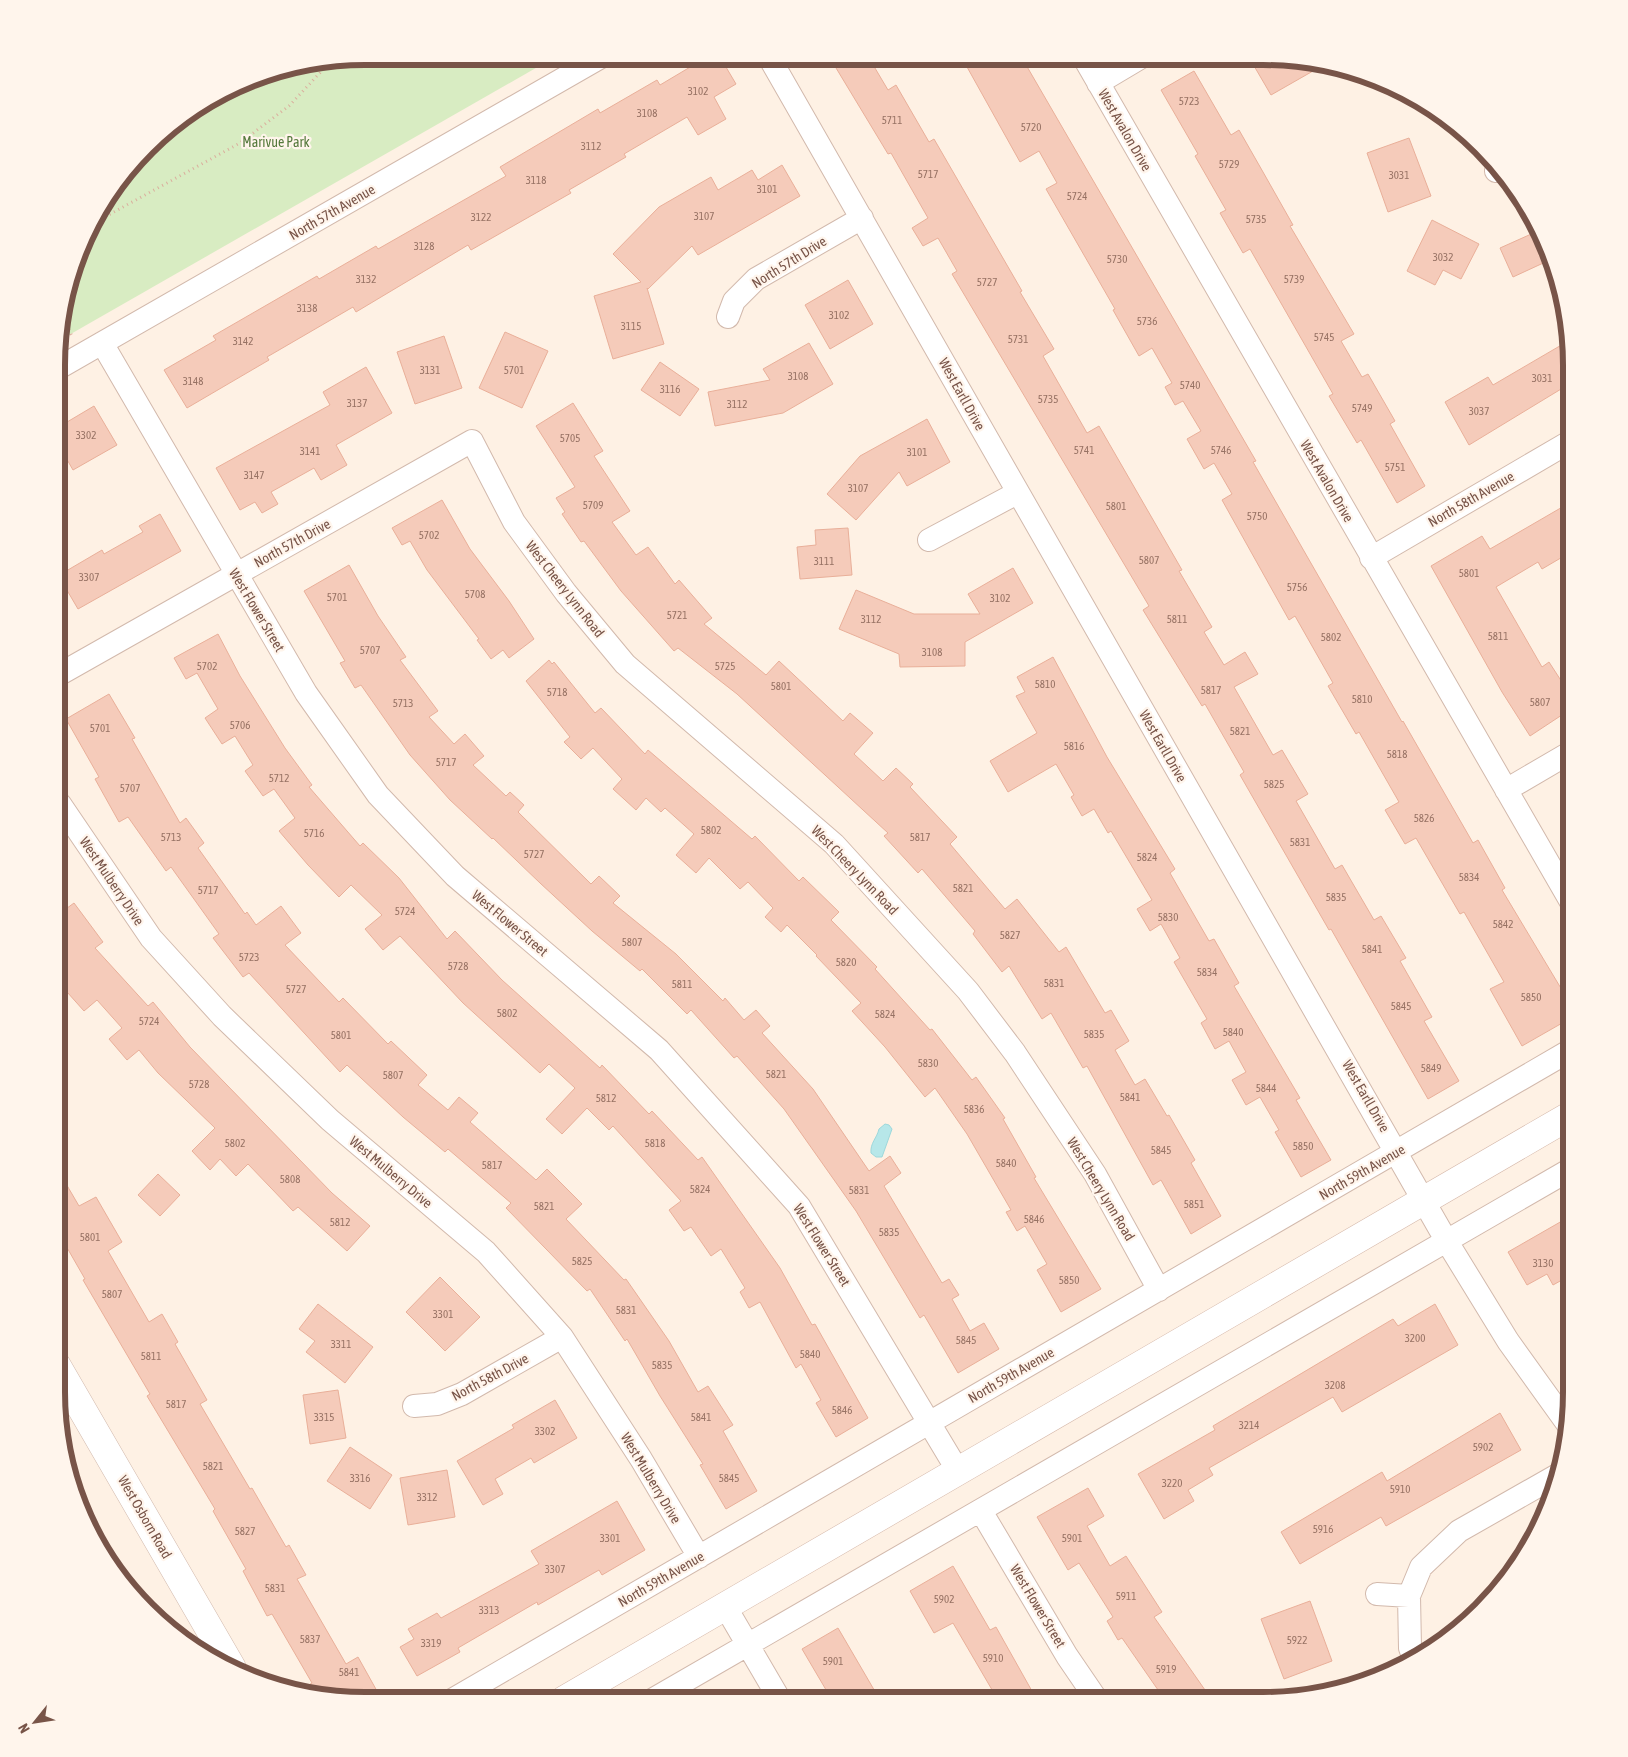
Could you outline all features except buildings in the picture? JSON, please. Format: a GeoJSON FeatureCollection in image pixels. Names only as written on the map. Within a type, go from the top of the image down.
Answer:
{"type":"FeatureCollection","features":[{"type":"Feature","properties":{"kind":"main road"},"geometry":{"type":"LineString","coordinates":[[578,1692],[1563,1120]]}},
{"type":"Feature","properties":{"kind":"main road","name":"West Osborn Road"},"geometry":{"type":"LineString","coordinates":[[65,1380],[226,1658]]}},
{"type":"Feature","properties":{"kind":"street","name":"North 57th Avenue"},"geometry":{"type":"LineString","coordinates":[[65,364],[587,65]]}},
{"type":"Feature","properties":{"kind":"street","name":"West Earll Drive"},"geometry":{"type":"LineString","coordinates":[[774,65],[1017,493],[1398,1151],[1446,1240],[1508,1341],[1562,1416]]}},
{"type":"Feature","properties":{"kind":"street","name":"West Avalon Drive"},"geometry":{"type":"LineString","coordinates":[[1088,65],[1563,888]]}},
{"type":"Feature","properties":{"kind":"street"},"geometry":{"type":"LineString","coordinates":[[1098,83],[1128,65]]}},
{"type":"Feature","properties":{"kind":"street","name":"North 57th Drive"},"geometry":{"type":"LineString","coordinates":[[728,317],[734,300],[756,279],[862,218]]}},
{"type":"Feature","properties":{"kind":"street","name":"West Flower Street"},"geometry":{"type":"LineString","coordinates":[[102,343],[306,693],[378,795],[454,876],[659,1050],[799,1206],[958,1471]]}},
{"type":"Feature","properties":{"kind":"street","name":"North 57th Drive"},"geometry":{"type":"LineString","coordinates":[[65,671],[472,441]]}},
{"type":"Feature","properties":{"kind":"street","name":"West Cheery Lynn Road"},"geometry":{"type":"LineString","coordinates":[[472,441],[514,522],[566,593],[625,664],[834,844],[968,991],[1014,1053],[1095,1174],[1159,1290]]}},
{"type":"Feature","properties":{"kind":"street","name":"North 58th Avenue"},"geometry":{"type":"LineString","coordinates":[[1371,558],[1563,446]]}},
{"type":"Feature","properties":{"kind":"street"},"geometry":{"type":"LineString","coordinates":[[929,540],[1017,493]]}},
{"type":"Feature","properties":{"kind":"street"},"geometry":{"type":"LineString","coordinates":[[1506,790],[1563,757]]}},
{"type":"Feature","properties":{"kind":"street","name":"West Mulberry Drive"},"geometry":{"type":"LineString","coordinates":[[65,811],[151,938],[222,1016],[330,1120],[486,1252],[562,1337],[641,1459],[699,1557]]}},
{"type":"Feature","properties":{"kind":"street","name":"North 59th Avenue"},"geometry":{"type":"LineString","coordinates":[[466,1692],[1563,1055]]}},
{"type":"Feature","properties":{"kind":"street"},"geometry":{"type":"LineString","coordinates":[[666,1692],[1563,1174]]}},
{"type":"Feature","properties":{"kind":"street","name":"North 58th Drive"},"geometry":{"type":"LineString","coordinates":[[414,1406],[437,1404],[462,1394],[562,1337]]}},
{"type":"Feature","properties":{"kind":"street"},"geometry":{"type":"LineString","coordinates":[[1412,1653],[1409,1596],[1421,1567],[1459,1531],[1550,1479]]}},
{"type":"Feature","properties":{"kind":"street","name":"West Flower Street"},"geometry":{"type":"LineString","coordinates":[[981,1511],[1067,1656],[1092,1692]]}},
{"type":"Feature","properties":{"kind":"street"},"geometry":{"type":"LineString","coordinates":[[1377,1594],[1409,1596]]}},
{"type":"Feature","properties":{"kind":"street"},"geometry":{"type":"LineString","coordinates":[[725,1606],[775,1692]]}},
{"type":"Feature","properties":{"kind":"path"},"geometry":{"type":"LineString","coordinates":[[104,218],[240,143],[289,106],[324,68]]}},
{"type":"Feature","properties":{"kind":"green space","name":"Marivue Park"},"geometry":{"type":"Polygon","coordinates":[[[365,65],[541,65],[67,336],[71,306],[81,268],[96,232],[115,198],[139,167],[167,139],[198,115],[215,105],[268,81],[287,75],[325,68],[365,65]]]}},
{"type":"Feature","properties":{"kind":"water"},"geometry":{"type":"Polygon","coordinates":[[[885,1124],[889,1125],[892,1129],[882,1157],[876,1157],[871,1153],[872,1146],[879,1129],[885,1124]]]}}]}
